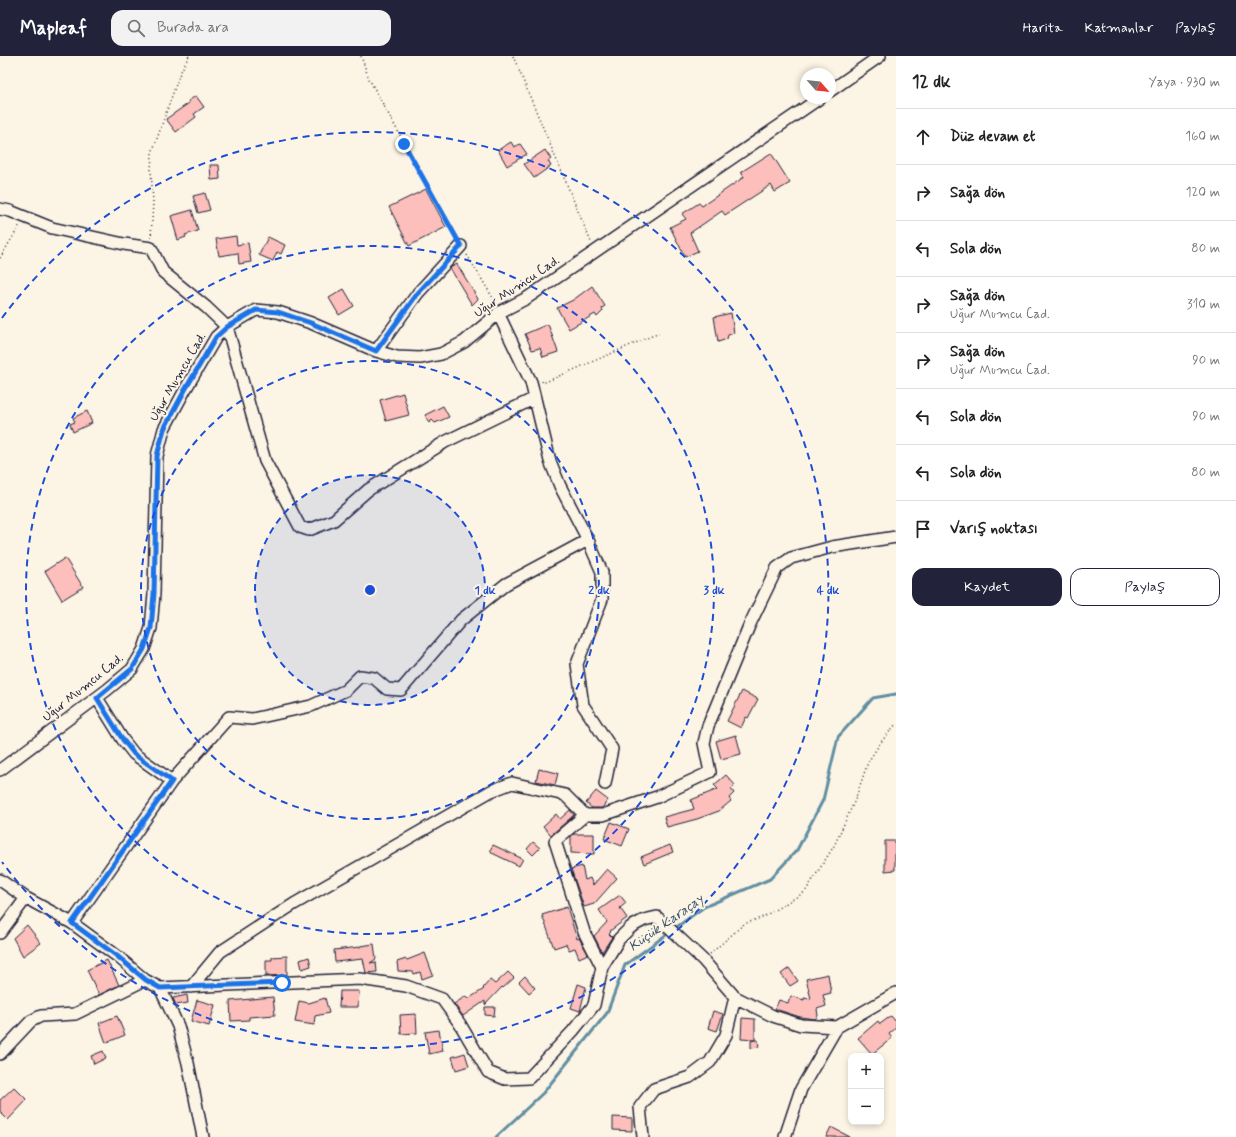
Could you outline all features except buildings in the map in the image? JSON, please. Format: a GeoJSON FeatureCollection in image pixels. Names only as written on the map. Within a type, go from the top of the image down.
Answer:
{"type":"FeatureCollection","features":[{"type":"Feature","properties":{"kind":"street"},"geometry":{"type":"LineString","coordinates":[[836,87],[880,56]]}},
{"type":"Feature","properties":{"kind":"street","name":"Uğur Mumcu Cad."},"geometry":{"type":"LineString","coordinates":[[0,770],[97,698],[132,669],[144,649],[151,628],[154,594],[157,456],[162,436],[164,429],[181,397],[216,337],[227,327],[256,310],[278,312],[311,323],[376,351],[397,357],[420,358],[441,354],[464,342],[499,313],[527,298],[811,104]]}},
{"type":"Feature","properties":{"kind":"street"},"geometry":{"type":"LineString","coordinates":[[0,209],[52,228],[124,244],[151,248],[163,272],[206,307],[227,327],[265,461],[300,527],[309,530],[334,520],[368,490],[445,442],[535,398]]}},
{"type":"Feature","properties":{"kind":"street"},"geometry":{"type":"LineString","coordinates":[[376,351],[418,293],[461,246]]}},
{"type":"Feature","properties":{"kind":"street"},"geometry":{"type":"LineString","coordinates":[[499,313],[531,382],[550,461],[560,486],[588,540],[602,572],[602,599],[577,664],[583,705],[612,749],[605,784]]}},
{"type":"Feature","properties":{"kind":"street"},"geometry":{"type":"LineString","coordinates":[[602,967],[584,932],[555,841],[585,815],[603,815],[657,797],[710,772],[704,743],[708,726],[748,626],[777,568],[791,558],[811,552],[832,547],[896,537]]}},
{"type":"Feature","properties":{"kind":"street"},"geometry":{"type":"LineString","coordinates":[[72,923],[172,781],[229,717],[252,719],[311,706],[346,690],[360,676],[374,678],[386,689],[401,690],[461,620],[506,584],[588,540]]}},
{"type":"Feature","properties":{"kind":"street"},"geometry":{"type":"LineString","coordinates":[[97,698],[123,740],[134,754],[172,781]]}},
{"type":"Feature","properties":{"kind":"street"},"geometry":{"type":"LineString","coordinates":[[191,987],[220,952],[294,904],[491,791],[512,783],[565,795],[585,815]]}},
{"type":"Feature","properties":{"kind":"street"},"geometry":{"type":"LineString","coordinates":[[0,880],[26,898],[72,923],[117,956],[146,980],[160,988],[360,979],[406,986],[442,999],[460,1024],[488,1072],[505,1079],[529,1078],[573,1032],[594,1005],[602,967],[619,939],[631,927],[644,920],[657,917],[703,960],[735,997],[773,1016],[801,1024],[837,1027]]}},
{"type":"Feature","properties":{"kind":"street"},"geometry":{"type":"LineString","coordinates":[[0,933],[26,898]]}},
{"type":"Feature","properties":{"kind":"street"},"geometry":{"type":"LineString","coordinates":[[0,1054],[31,1021],[41,1016],[75,1014],[146,980]]}},
{"type":"Feature","properties":{"kind":"street"},"geometry":{"type":"LineString","coordinates":[[160,988],[178,1026],[188,1062],[203,1137]]}},
{"type":"Feature","properties":{"kind":"street"},"geometry":{"type":"LineString","coordinates":[[785,1137],[801,1088],[837,1027],[896,993]]}},
{"type":"Feature","properties":{"kind":"street"},"geometry":{"type":"LineString","coordinates":[[643,1137],[640,1107],[654,1089],[690,1077],[710,1062],[726,1035],[735,997]]}},
{"type":"Feature","properties":{"kind":"path"},"geometry":{"type":"LineString","coordinates":[[151,248],[153,202],[151,170],[152,153],[180,73],[189,56]]}},
{"type":"Feature","properties":{"kind":"path"},"geometry":{"type":"LineString","coordinates":[[361,56],[369,79],[499,313]]}},
{"type":"Feature","properties":{"kind":"path"},"geometry":{"type":"LineString","coordinates":[[513,56],[595,251]]}},
{"type":"Feature","properties":{"kind":"path"},"geometry":{"type":"LineString","coordinates":[[0,258],[24,217]]}},
{"type":"Feature","properties":{"kind":"path"},"geometry":{"type":"LineString","coordinates":[[539,376],[543,383],[659,334]]}},
{"type":"Feature","properties":{"kind":"path"},"geometry":{"type":"LineString","coordinates":[[703,960],[744,924],[763,917],[805,892],[834,846],[855,800],[868,762],[880,742],[896,724]]}},
{"type":"Feature","properties":{"kind":"waterway","name":"Küçük Karaçay"},"geometry":{"type":"LineString","coordinates":[[496,1137],[543,1093],[607,1013],[625,965],[704,907],[770,879],[797,850],[823,800],[838,737],[873,698],[896,694]]}},
{"type":"Feature","properties":{"kind":"route"},"geometry":{"type":"LineString","coordinates":[[282,983],[160,988],[146,980],[117,956],[72,923],[172,781],[134,754],[123,740],[97,698],[132,669],[144,649],[151,628],[154,594],[157,456],[164,429],[216,337],[227,327],[256,310],[278,312],[311,323],[376,351],[418,293],[461,246],[404,144]]}}]}
